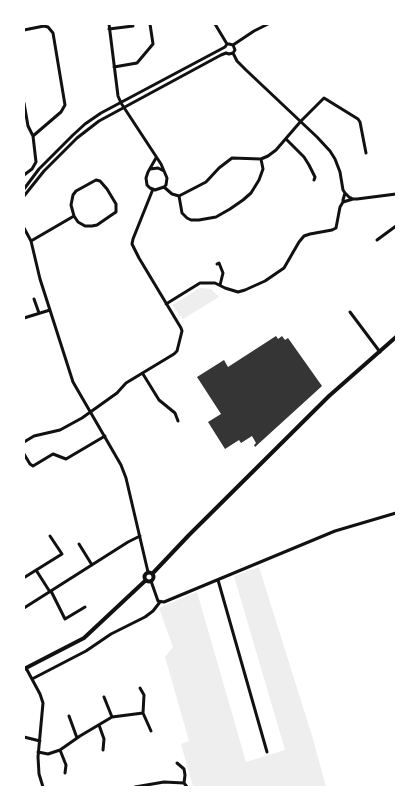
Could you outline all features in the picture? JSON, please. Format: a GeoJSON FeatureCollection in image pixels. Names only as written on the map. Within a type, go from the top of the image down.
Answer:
{"type":"FeatureCollection","features":[{"type":"Feature","properties":{"kind":"street"},"geometry":{"type":"LineString","coordinates":[[109,24],[120,103],[156,158],[167,178],[164,188],[153,190],[146,182],[146,175],[156,158]]}},
{"type":"Feature","properties":{"kind":"street"},"geometry":{"type":"LineString","coordinates":[[114,67],[137,63],[153,44],[150,24]]}},
{"type":"Feature","properties":{"kind":"street"},"geometry":{"type":"LineString","coordinates":[[216,24],[226,46],[226,53]]}},
{"type":"Feature","properties":{"kind":"street"},"geometry":{"type":"LineString","coordinates":[[24,189],[39,169],[92,119],[229,44],[233,46],[254,31],[268,24]]}},
{"type":"Feature","properties":{"kind":"street"},"geometry":{"type":"LineString","coordinates":[[24,30],[44,26],[48,27],[53,33],[66,105],[61,112],[33,136]]}},
{"type":"Feature","properties":{"kind":"street"},"geometry":{"type":"LineString","coordinates":[[109,29],[133,26]]}},
{"type":"Feature","properties":{"kind":"street"},"geometry":{"type":"LineString","coordinates":[[166,304],[200,283],[207,282],[220,285],[238,292],[254,287],[282,271],[304,236],[336,228],[340,207],[343,202],[345,193],[340,172],[330,151],[237,61],[233,54],[235,50],[233,46]]}},
{"type":"Feature","properties":{"kind":"street"},"geometry":{"type":"LineString","coordinates":[[24,196],[44,171],[77,138],[99,121],[226,53],[233,54]]}},
{"type":"Feature","properties":{"kind":"street"},"geometry":{"type":"LineString","coordinates":[[164,188],[178,196],[206,182],[232,158],[261,159],[276,150],[324,98],[358,119],[366,153]]}},
{"type":"Feature","properties":{"kind":"street"},"geometry":{"type":"LineString","coordinates":[[24,103],[28,126],[33,136],[36,162],[32,169],[24,175]]}},
{"type":"Feature","properties":{"kind":"street"},"geometry":{"type":"LineString","coordinates":[[286,139],[304,157],[315,178],[314,180]]}},
{"type":"Feature","properties":{"kind":"street"},"geometry":{"type":"LineString","coordinates":[[178,196],[182,212],[187,218],[199,220],[216,216],[230,209],[251,193],[263,169],[261,159]]}},
{"type":"Feature","properties":{"kind":"street"},"geometry":{"type":"LineString","coordinates":[[150,169],[158,168],[164,171]]}},
{"type":"Feature","properties":{"kind":"street"},"geometry":{"type":"LineString","coordinates":[[96,180],[100,181],[107,189],[116,204],[116,212],[97,225],[85,226],[78,222],[74,216],[70,205],[73,196],[76,192],[96,180]]}},
{"type":"Feature","properties":{"kind":"street"},"geometry":{"type":"LineString","coordinates":[[24,442],[34,436],[60,430],[91,412],[126,384],[177,351],[182,331],[138,258],[132,244],[153,190]]}},
{"type":"Feature","properties":{"kind":"street"},"geometry":{"type":"LineString","coordinates":[[345,193],[352,199]]}},
{"type":"Feature","properties":{"kind":"street"},"geometry":{"type":"LineString","coordinates":[[343,202],[352,199],[396,194]]}},
{"type":"Feature","properties":{"kind":"street"},"geometry":{"type":"LineString","coordinates":[[31,241],[74,216]]}},
{"type":"Feature","properties":{"kind":"street"},"geometry":{"type":"LineString","coordinates":[[378,240],[396,226]]}},
{"type":"Feature","properties":{"kind":"street"},"geometry":{"type":"LineString","coordinates":[[24,228],[31,241],[40,279],[73,382],[105,436],[126,478],[150,573],[154,578],[148,580],[84,638],[25,668],[43,703],[38,752],[39,774],[43,787]]}},
{"type":"Feature","properties":{"kind":"street"},"geometry":{"type":"LineString","coordinates":[[217,264],[219,263],[224,273],[220,285]]}},
{"type":"Feature","properties":{"kind":"street"},"geometry":{"type":"LineString","coordinates":[[34,299],[39,314]]}},
{"type":"Feature","properties":{"kind":"street"},"geometry":{"type":"LineString","coordinates":[[24,318],[50,310]]}},
{"type":"Feature","properties":{"kind":"street"},"geometry":{"type":"LineString","coordinates":[[350,312],[380,352]]}},
{"type":"Feature","properties":{"kind":"street"},"geometry":{"type":"LineString","coordinates":[[160,602],[145,575],[150,573],[329,396],[396,337]]}},
{"type":"Feature","properties":{"kind":"street"},"geometry":{"type":"LineString","coordinates":[[143,374],[159,400],[175,412],[178,421]]}},
{"type":"Feature","properties":{"kind":"street"},"geometry":{"type":"LineString","coordinates":[[24,454],[33,466],[52,454],[66,459],[105,436]]}},
{"type":"Feature","properties":{"kind":"street"},"geometry":{"type":"LineString","coordinates":[[32,679],[86,651],[110,634],[145,617],[160,602],[164,602],[335,531],[396,513]]}},
{"type":"Feature","properties":{"kind":"street"},"geometry":{"type":"LineString","coordinates":[[25,577],[62,554],[50,536]]}},
{"type":"Feature","properties":{"kind":"street"},"geometry":{"type":"LineString","coordinates":[[24,608],[140,536]]}},
{"type":"Feature","properties":{"kind":"street"},"geometry":{"type":"LineString","coordinates":[[79,544],[92,565]]}},
{"type":"Feature","properties":{"kind":"street"},"geometry":{"type":"LineString","coordinates":[[36,570],[65,619],[85,607]]}},
{"type":"Feature","properties":{"kind":"street"},"geometry":{"type":"LineString","coordinates":[[218,580],[267,752]]}},
{"type":"Feature","properties":{"kind":"street"},"geometry":{"type":"LineString","coordinates":[[140,688],[144,694],[143,713],[151,731]]}},
{"type":"Feature","properties":{"kind":"street"},"geometry":{"type":"LineString","coordinates":[[104,697],[112,717]]}},
{"type":"Feature","properties":{"kind":"street"},"geometry":{"type":"LineString","coordinates":[[38,752],[48,754],[60,750],[112,717],[143,713]]}},
{"type":"Feature","properties":{"kind":"street"},"geometry":{"type":"LineString","coordinates":[[69,716],[77,738]]}},
{"type":"Feature","properties":{"kind":"street"},"geometry":{"type":"LineString","coordinates":[[99,724],[104,739],[103,750]]}},
{"type":"Feature","properties":{"kind":"street"},"geometry":{"type":"LineString","coordinates":[[24,737],[40,741]]}},
{"type":"Feature","properties":{"kind":"street"},"geometry":{"type":"LineString","coordinates":[[60,750],[66,765],[65,773]]}},
{"type":"Feature","properties":{"kind":"street"},"geometry":{"type":"LineString","coordinates":[[177,763],[184,769],[184,784]]}},
{"type":"Feature","properties":{"kind":"street"},"geometry":{"type":"LineString","coordinates":[[135,787],[164,782],[184,784],[187,787]]}},
{"type":"Feature","properties":{"kind":"shaded area"},"geometry":{"type":"Polygon","coordinates":[[[200,288],[211,289],[219,297],[183,319],[172,305],[200,288]]]}},
{"type":"Feature","properties":{"kind":"shaded area"},"geometry":{"type":"Polygon","coordinates":[[[259,567],[313,739],[326,787],[193,787],[181,744],[189,741],[165,657],[173,647],[159,608],[197,592],[246,762],[285,750],[234,576],[259,567]]]}},
{"type":"Feature","properties":{"kind":"building"},"geometry":{"type":"Polygon","coordinates":[[[276,336],[278,339],[282,336],[285,340],[288,338],[322,386],[255,447],[256,443],[252,436],[241,443],[239,440],[225,449],[208,422],[221,414],[197,377],[224,360],[228,367],[276,336]]]}}]}
